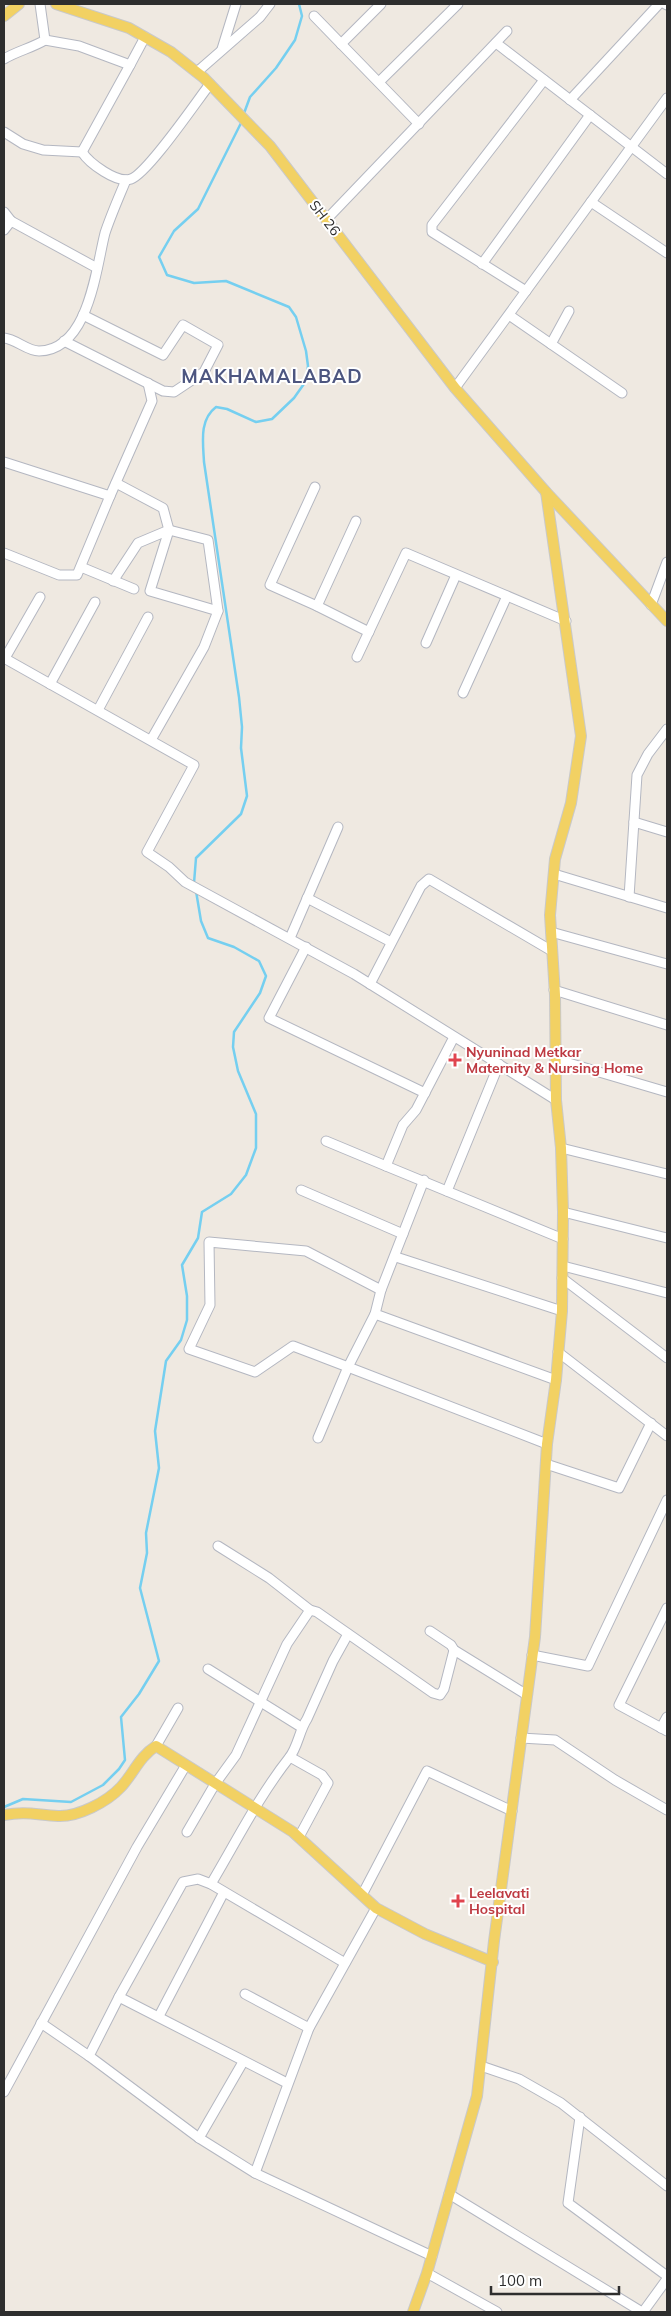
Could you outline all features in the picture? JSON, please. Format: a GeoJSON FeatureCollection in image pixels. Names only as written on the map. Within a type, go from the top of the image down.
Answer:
{"type":"FeatureCollection","features":[{"type":"Feature","properties":{"kind":"main road"},"geometry":{"type":"LineString","coordinates":[[4,16],[19,4]]}},
{"type":"Feature","properties":{"kind":"main road","name":"SH 26"},"geometry":{"type":"LineString","coordinates":[[56,4],[129,28],[171,52],[210,84],[270,146],[456,388],[546,492],[667,621]]}},
{"type":"Feature","properties":{"kind":"main road"},"geometry":{"type":"LineString","coordinates":[[413,2312],[427,2273],[477,2096],[532,1655],[547,1444],[556,1380],[562,1311],[563,1212],[561,1148],[556,1100],[554,990],[550,915],[556,859],[571,803],[581,736],[546,492]]}},
{"type":"Feature","properties":{"kind":"main road"},"geometry":{"type":"LineString","coordinates":[[4,1814],[30,1812],[59,1816],[74,1814],[97,1804],[120,1788],[146,1752],[156,1746],[299,1837],[376,1908],[426,1934],[493,1962]]}},
{"type":"Feature","properties":{"kind":"street"},"geometry":{"type":"LineString","coordinates":[[40,4],[45,40]]}},
{"type":"Feature","properties":{"kind":"street"},"geometry":{"type":"LineString","coordinates":[[222,50],[236,4]]}},
{"type":"Feature","properties":{"kind":"street"},"geometry":{"type":"LineString","coordinates":[[197,72],[260,17],[270,4]]}},
{"type":"Feature","properties":{"kind":"street"},"geometry":{"type":"LineString","coordinates":[[341,44],[382,4]]}},
{"type":"Feature","properties":{"kind":"street"},"geometry":{"type":"LineString","coordinates":[[379,82],[458,4]]}},
{"type":"Feature","properties":{"kind":"street"},"geometry":{"type":"LineString","coordinates":[[570,100],[659,4]]}},
{"type":"Feature","properties":{"kind":"street"},"geometry":{"type":"LineString","coordinates":[[314,16],[419,124]]}},
{"type":"Feature","properties":{"kind":"street"},"geometry":{"type":"LineString","coordinates":[[326,220],[507,31]]}},
{"type":"Feature","properties":{"kind":"street"},"geometry":{"type":"LineString","coordinates":[[82,152],[145,37]]}},
{"type":"Feature","properties":{"kind":"street"},"geometry":{"type":"LineString","coordinates":[[4,59],[16,51],[36,46],[45,40],[79,46],[130,65]]}},
{"type":"Feature","properties":{"kind":"street"},"geometry":{"type":"LineString","coordinates":[[496,43],[667,174]]}},
{"type":"Feature","properties":{"kind":"street"},"geometry":{"type":"LineString","coordinates":[[526,291],[432,232],[432,225],[544,80]]}},
{"type":"Feature","properties":{"kind":"street"},"geometry":{"type":"LineString","coordinates":[[82,152],[86,159],[121,180],[126,180],[140,173],[210,84]]}},
{"type":"Feature","properties":{"kind":"street"},"geometry":{"type":"LineString","coordinates":[[456,388],[667,98]]}},
{"type":"Feature","properties":{"kind":"street"},"geometry":{"type":"LineString","coordinates":[[482,264],[590,115]]}},
{"type":"Feature","properties":{"kind":"street"},"geometry":{"type":"LineString","coordinates":[[4,132],[23,144],[43,150],[82,152]]}},
{"type":"Feature","properties":{"kind":"street"},"geometry":{"type":"LineString","coordinates":[[4,338],[37,351],[57,346],[80,323],[93,290],[106,232],[126,180]]}},
{"type":"Feature","properties":{"kind":"street"},"geometry":{"type":"LineString","coordinates":[[591,202],[667,253]]}},
{"type":"Feature","properties":{"kind":"street"},"geometry":{"type":"LineString","coordinates":[[4,212],[11,221],[98,268]]}},
{"type":"Feature","properties":{"kind":"street"},"geometry":{"type":"LineString","coordinates":[[4,230],[11,221]]}},
{"type":"Feature","properties":{"kind":"street"},"geometry":{"type":"LineString","coordinates":[[550,344],[569,312]]}},
{"type":"Feature","properties":{"kind":"street"},"geometry":{"type":"LineString","coordinates":[[64,341],[163,391],[174,392],[204,372],[218,345],[183,325],[163,354],[83,315]]}},
{"type":"Feature","properties":{"kind":"street"},"geometry":{"type":"LineString","coordinates":[[509,315],[622,393]]}},
{"type":"Feature","properties":{"kind":"street"},"geometry":{"type":"LineString","coordinates":[[4,553],[59,575],[77,575],[152,402],[148,383]]}},
{"type":"Feature","properties":{"kind":"street"},"geometry":{"type":"LineString","coordinates":[[4,462],[110,496]]}},
{"type":"Feature","properties":{"kind":"street"},"geometry":{"type":"LineString","coordinates":[[116,483],[163,508],[169,530],[150,591],[218,611]]}},
{"type":"Feature","properties":{"kind":"street"},"geometry":{"type":"LineString","coordinates":[[315,487],[270,585],[368,632]]}},
{"type":"Feature","properties":{"kind":"street"},"geometry":{"type":"LineString","coordinates":[[316,606],[356,521]]}},
{"type":"Feature","properties":{"kind":"street"},"geometry":{"type":"LineString","coordinates":[[113,581],[138,543],[169,530],[208,540],[218,611],[204,647],[151,740]]}},
{"type":"Feature","properties":{"kind":"street"},"geometry":{"type":"LineString","coordinates":[[357,657],[406,552],[566,621]]}},
{"type":"Feature","properties":{"kind":"street"},"geometry":{"type":"LineString","coordinates":[[651,605],[667,562]]}},
{"type":"Feature","properties":{"kind":"street"},"geometry":{"type":"LineString","coordinates":[[81,567],[134,589]]}},
{"type":"Feature","properties":{"kind":"street"},"geometry":{"type":"LineString","coordinates":[[426,644],[456,575]]}},
{"type":"Feature","properties":{"kind":"street"},"geometry":{"type":"LineString","coordinates":[[463,693],[508,596]]}},
{"type":"Feature","properties":{"kind":"street"},"geometry":{"type":"LineString","coordinates":[[40,597],[4,658],[194,765],[147,852],[169,867],[185,882],[290,938],[370,984],[556,1100]]}},
{"type":"Feature","properties":{"kind":"street"},"geometry":{"type":"LineString","coordinates":[[50,684],[95,602]]}},
{"type":"Feature","properties":{"kind":"street"},"geometry":{"type":"LineString","coordinates":[[98,710],[148,617]]}},
{"type":"Feature","properties":{"kind":"street"},"geometry":{"type":"LineString","coordinates":[[629,897],[638,775],[648,754],[667,729]]}},
{"type":"Feature","properties":{"kind":"street"},"geometry":{"type":"LineString","coordinates":[[634,822],[667,832]]}},
{"type":"Feature","properties":{"kind":"street"},"geometry":{"type":"LineString","coordinates":[[290,938],[338,827]]}},
{"type":"Feature","properties":{"kind":"street"},"geometry":{"type":"LineString","coordinates":[[554,874],[667,908]]}},
{"type":"Feature","properties":{"kind":"street"},"geometry":{"type":"LineString","coordinates":[[370,984],[421,886],[429,879],[552,951]]}},
{"type":"Feature","properties":{"kind":"street"},"geometry":{"type":"LineString","coordinates":[[307,898],[391,942]]}},
{"type":"Feature","properties":{"kind":"street"},"geometry":{"type":"LineString","coordinates":[[551,932],[667,964]]}},
{"type":"Feature","properties":{"kind":"street"},"geometry":{"type":"LineString","coordinates":[[306,947],[269,1018],[425,1093]]}},
{"type":"Feature","properties":{"kind":"street"},"geometry":{"type":"LineString","coordinates":[[554,990],[667,1026]]}},
{"type":"Feature","properties":{"kind":"street"},"geometry":{"type":"LineString","coordinates":[[386,1166],[403,1125],[416,1110],[454,1037]]}},
{"type":"Feature","properties":{"kind":"street"},"geometry":{"type":"LineString","coordinates":[[555,1059],[667,1092]]}},
{"type":"Feature","properties":{"kind":"street"},"geometry":{"type":"LineString","coordinates":[[447,1190],[499,1064]]}},
{"type":"Feature","properties":{"kind":"street"},"geometry":{"type":"LineString","coordinates":[[326,1141],[563,1239]]}},
{"type":"Feature","properties":{"kind":"street"},"geometry":{"type":"LineString","coordinates":[[561,1148],[667,1174]]}},
{"type":"Feature","properties":{"kind":"street"},"geometry":{"type":"LineString","coordinates":[[318,1438],[348,1367],[375,1314],[381,1290],[396,1257],[402,1234],[424,1180]]}},
{"type":"Feature","properties":{"kind":"street"},"geometry":{"type":"LineString","coordinates":[[301,1190],[402,1234]]}},
{"type":"Feature","properties":{"kind":"street"},"geometry":{"type":"LineString","coordinates":[[563,1212],[667,1238]]}},
{"type":"Feature","properties":{"kind":"street"},"geometry":{"type":"LineString","coordinates":[[381,1290],[306,1251],[209,1242],[210,1305],[189,1349],[254,1372],[293,1346],[547,1444]]}},
{"type":"Feature","properties":{"kind":"street"},"geometry":{"type":"LineString","coordinates":[[396,1257],[562,1311]]}},
{"type":"Feature","properties":{"kind":"street"},"geometry":{"type":"LineString","coordinates":[[562,1266],[667,1293]]}},
{"type":"Feature","properties":{"kind":"street"},"geometry":{"type":"LineString","coordinates":[[562,1278],[667,1358]]}},
{"type":"Feature","properties":{"kind":"street"},"geometry":{"type":"LineString","coordinates":[[375,1314],[556,1380]]}},
{"type":"Feature","properties":{"kind":"street"},"geometry":{"type":"LineString","coordinates":[[558,1352],[667,1436]]}},
{"type":"Feature","properties":{"kind":"street"},"geometry":{"type":"LineString","coordinates":[[546,1464],[619,1488],[650,1423]]}},
{"type":"Feature","properties":{"kind":"street"},"geometry":{"type":"LineString","coordinates":[[532,1655],[588,1666],[667,1500]]}},
{"type":"Feature","properties":{"kind":"street"},"geometry":{"type":"LineString","coordinates":[[218,1546],[269,1578],[310,1610],[317,1612],[433,1693],[440,1694],[444,1689],[454,1650]]}},
{"type":"Feature","properties":{"kind":"street"},"geometry":{"type":"LineString","coordinates":[[667,1608],[619,1705],[664,1730],[667,1717]]}},
{"type":"Feature","properties":{"kind":"street"},"geometry":{"type":"LineString","coordinates":[[187,1832],[215,1784],[236,1755],[257,1714],[260,1702],[287,1644],[310,1610]]}},
{"type":"Feature","properties":{"kind":"street"},"geometry":{"type":"LineString","coordinates":[[430,1631],[451,1645],[454,1650],[527,1695]]}},
{"type":"Feature","properties":{"kind":"street"},"geometry":{"type":"LineString","coordinates":[[212,1884],[256,1809],[290,1757],[301,1728],[348,1634]]}},
{"type":"Feature","properties":{"kind":"street"},"geometry":{"type":"LineString","coordinates":[[208,1669],[301,1728]]}},
{"type":"Feature","properties":{"kind":"street"},"geometry":{"type":"LineString","coordinates":[[156,1746],[178,1708]]}},
{"type":"Feature","properties":{"kind":"street"},"geometry":{"type":"LineString","coordinates":[[521,1738],[555,1740],[615,1780],[667,1810]]}},
{"type":"Feature","properties":{"kind":"street"},"geometry":{"type":"LineString","coordinates":[[290,1757],[322,1776],[328,1783],[299,1837]]}},
{"type":"Feature","properties":{"kind":"street"},"geometry":{"type":"LineString","coordinates":[[4,2092],[137,1847],[186,1765]]}},
{"type":"Feature","properties":{"kind":"street"},"geometry":{"type":"LineString","coordinates":[[362,1894],[427,1771],[512,1811]]}},
{"type":"Feature","properties":{"kind":"street"},"geometry":{"type":"LineString","coordinates":[[88,2056],[183,1882],[198,1879],[212,1884],[345,1963]]}},
{"type":"Feature","properties":{"kind":"street"},"geometry":{"type":"LineString","coordinates":[[159,2016],[224,1892]]}},
{"type":"Feature","properties":{"kind":"street"},"geometry":{"type":"LineString","coordinates":[[255,2173],[309,2028],[376,1908]]}},
{"type":"Feature","properties":{"kind":"street"},"geometry":{"type":"LineString","coordinates":[[245,1994],[309,2028]]}},
{"type":"Feature","properties":{"kind":"street"},"geometry":{"type":"LineString","coordinates":[[119,1997],[159,2016],[287,2084]]}},
{"type":"Feature","properties":{"kind":"street"},"geometry":{"type":"LineString","coordinates":[[41,2023],[199,2138],[255,2173],[432,2256]]}},
{"type":"Feature","properties":{"kind":"street"},"geometry":{"type":"LineString","coordinates":[[199,2138],[243,2062]]}},
{"type":"Feature","properties":{"kind":"street"},"geometry":{"type":"LineString","coordinates":[[481,2066],[519,2079],[561,2103],[667,2186]]}},
{"type":"Feature","properties":{"kind":"street"},"geometry":{"type":"LineString","coordinates":[[448,2194],[643,2312],[667,2278],[568,2203],[580,2117]]}},
{"type":"Feature","properties":{"kind":"street"},"geometry":{"type":"LineString","coordinates":[[427,2273],[497,2312]]}},
{"type":"Feature","properties":{"kind":"waterway"},"geometry":{"type":"LineString","coordinates":[[243,116],[250,97],[276,68],[295,40],[302,16],[299,4]]}},
{"type":"Feature","properties":{"kind":"waterway"},"geometry":{"type":"LineString","coordinates":[[194,883],[196,858],[241,814],[247,796],[241,748],[242,727],[239,697],[204,462],[204,425],[216,407],[227,409],[256,422],[272,419],[294,398],[306,381],[308,366],[306,351],[296,317],[289,307],[226,281],[194,283],[167,275],[159,257],[174,231],[198,209],[242,121]]}},
{"type":"Feature","properties":{"kind":"waterway"},"geometry":{"type":"LineString","coordinates":[[4,1807],[23,1799],[71,1802],[103,1785],[125,1760],[121,1717],[139,1694],[159,1661],[140,1588],[147,1553],[146,1533],[159,1468],[155,1431],[166,1361],[181,1340],[187,1320],[187,1296],[182,1265],[198,1238],[202,1212],[231,1194],[246,1175],[256,1148],[256,1114],[238,1071],[233,1047],[234,1032],[260,993],[266,976],[259,961],[234,947],[208,938],[201,921],[196,891]]}},
{"type":"Feature","properties":{"kind":"place","name":"Nyuninad Metkar Maternity & Nursing Home"},"geometry":{"type":"Point","coordinates":[455,1060]}},
{"type":"Feature","properties":{"kind":"place","name":"Leelavati Hospital"},"geometry":{"type":"Point","coordinates":[458,1901]}},
{"type":"Feature","properties":{"kind":"district","name":"MAKHAMALABAD"},"geometry":{"type":"Point","coordinates":[272,376]}}]}
